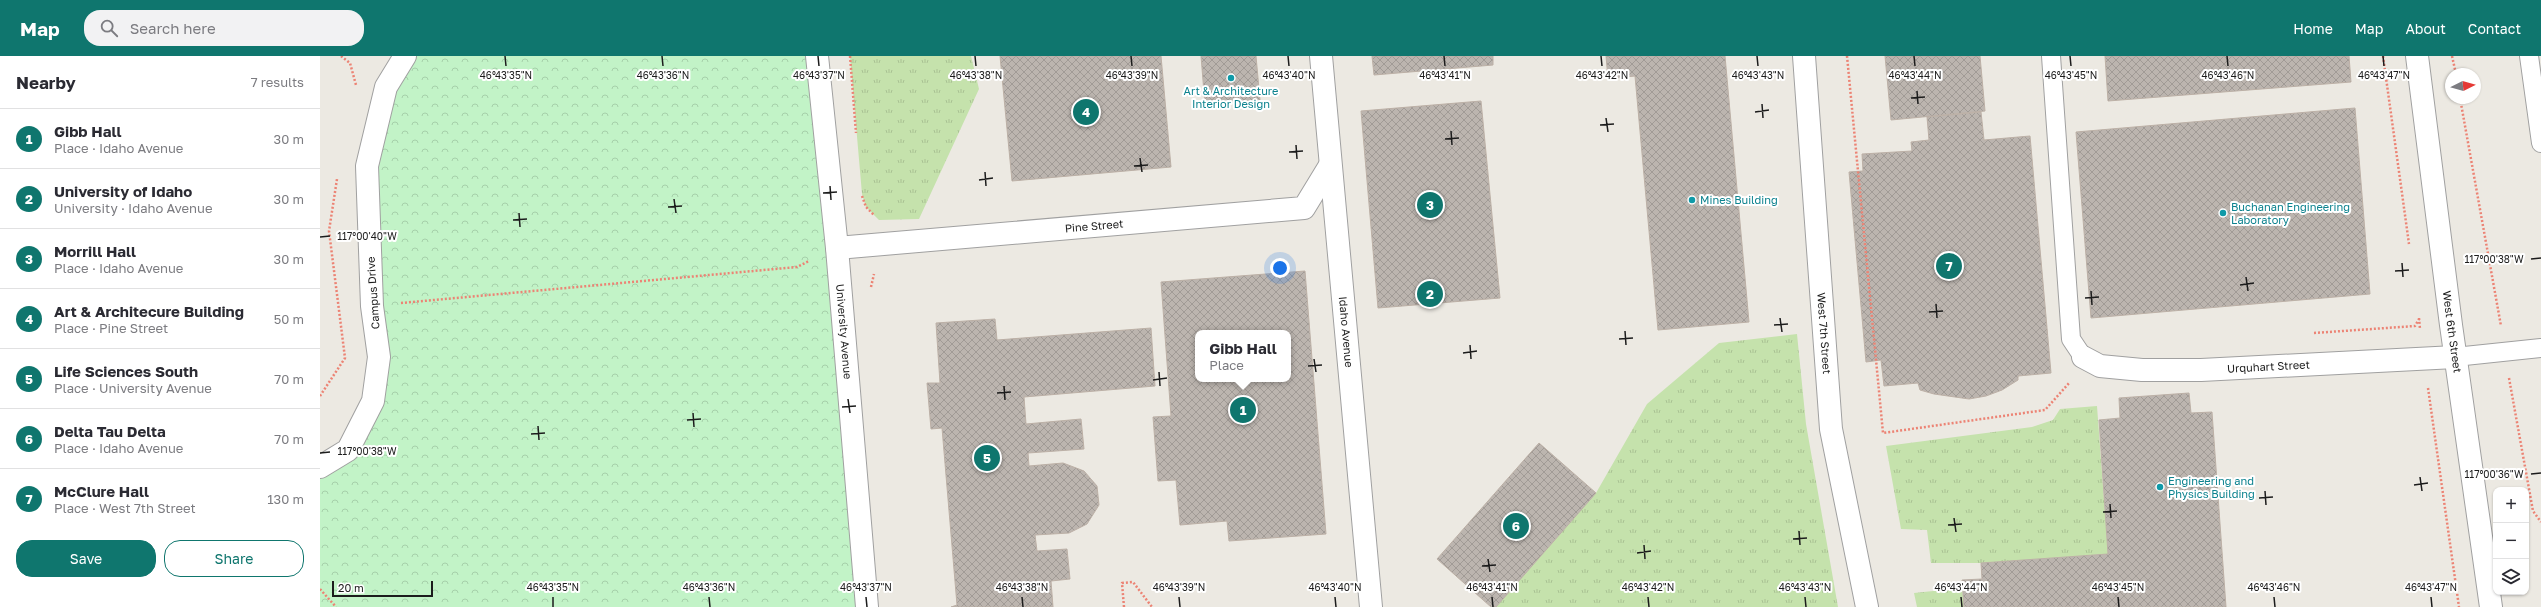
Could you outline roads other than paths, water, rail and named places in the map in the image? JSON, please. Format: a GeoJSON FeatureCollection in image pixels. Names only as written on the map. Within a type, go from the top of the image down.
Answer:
{"type":"FeatureCollection","features":[{"type":"Feature","properties":{"kind":"street","name":"Campus Drive"},"geometry":{"type":"LineString","coordinates":[[320,467],[348,450],[373,401],[379,357],[372,306],[367,166],[386,87],[405,56]]}},
{"type":"Feature","properties":{"kind":"street","name":"University Avenue"},"geometry":{"type":"LineString","coordinates":[[817,56],[837,248],[867,607]]}},
{"type":"Feature","properties":{"kind":"street","name":"Idaho Avenue"},"geometry":{"type":"LineString","coordinates":[[1321,56],[1329,167],[1371,607]]}},
{"type":"Feature","properties":{"kind":"street","name":"West 7th Street"},"geometry":{"type":"LineString","coordinates":[[1804,56],[1830,429],[1867,607]]}},
{"type":"Feature","properties":{"kind":"street","name":"West 6th Street"},"geometry":{"type":"LineString","coordinates":[[2418,56],[2455,357],[2491,607]]}},
{"type":"Feature","properties":{"kind":"street","name":"Pine Street"},"geometry":{"type":"LineString","coordinates":[[837,248],[1304,208],[1329,167]]}},
{"type":"Feature","properties":{"kind":"street","name":"Urquhart Street"},"geometry":{"type":"LineString","coordinates":[[2083,357],[2100,366],[2142,370],[2201,370],[2455,357]]}},
{"type":"Feature","properties":{"kind":"lane"},"geometry":{"type":"LineString","coordinates":[[2051,56],[2071,339],[2083,357]]}},
{"type":"Feature","properties":{"kind":"lane"},"geometry":{"type":"LineString","coordinates":[[2529,56],[2541,143]]}},
{"type":"Feature","properties":{"kind":"lane"},"geometry":{"type":"LineString","coordinates":[[2455,357],[2541,348]]}},
{"type":"Feature","properties":{"kind":"place","name":"Art & Architecture Interior Design"},"geometry":{"type":"Point","coordinates":[1231,78]}},
{"type":"Feature","properties":{"kind":"place","name":"Art & Architecure Building"},"geometry":{"type":"Point","coordinates":[1086,112]}},
{"type":"Feature","properties":{"kind":"place","name":"Mines Building"},"geometry":{"type":"Point","coordinates":[1692,200]}},
{"type":"Feature","properties":{"kind":"place","name":"Morrill Hall"},"geometry":{"type":"Point","coordinates":[1430,205]}},
{"type":"Feature","properties":{"kind":"place","name":"Buchanan Engineering Laboratory"},"geometry":{"type":"Point","coordinates":[2223,213]}},
{"type":"Feature","properties":{"kind":"place","name":"McClure Hall"},"geometry":{"type":"Point","coordinates":[1949,266]}},
{"type":"Feature","properties":{"kind":"place","name":"University of Idaho"},"geometry":{"type":"Point","coordinates":[1430,294]}},
{"type":"Feature","properties":{"kind":"place","name":"Gibb Hall"},"geometry":{"type":"Point","coordinates":[1243,410]}},
{"type":"Feature","properties":{"kind":"place","name":"Life Sciences South"},"geometry":{"type":"Point","coordinates":[987,458]}},
{"type":"Feature","properties":{"kind":"place","name":"Engineering and Physics Building"},"geometry":{"type":"Point","coordinates":[2160,487]}},
{"type":"Feature","properties":{"kind":"place","name":"Delta Tau Delta"},"geometry":{"type":"Point","coordinates":[1516,526]}}]}
